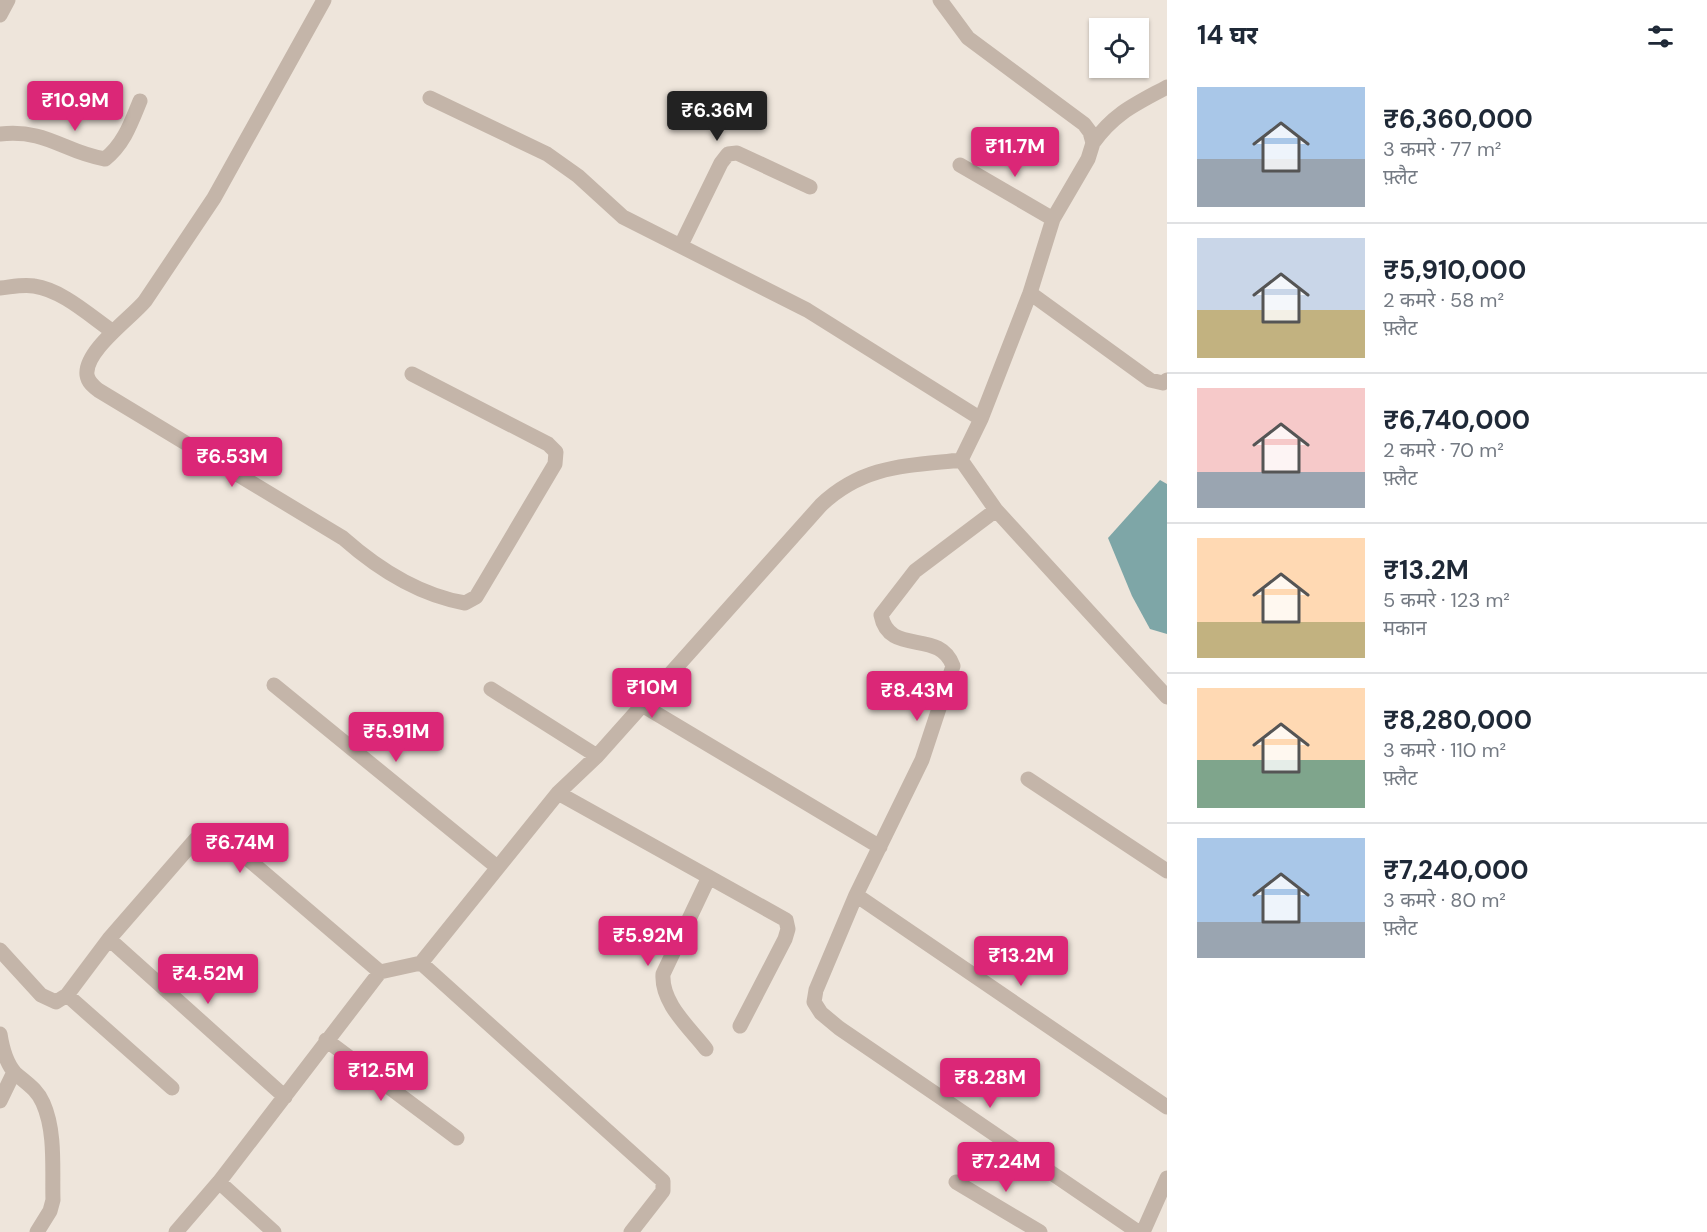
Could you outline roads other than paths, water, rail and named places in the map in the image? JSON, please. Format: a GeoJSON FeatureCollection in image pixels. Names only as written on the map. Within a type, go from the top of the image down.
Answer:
{"type":"FeatureCollection","features":[{"type":"Feature","properties":{"kind":"street"},"geometry":{"type":"LineString","coordinates":[[0,15],[8,0]]}},
{"type":"Feature","properties":{"kind":"street"},"geometry":{"type":"LineString","coordinates":[[324,0],[214,198],[144,302],[132,317],[112,331],[90,362],[87,373],[89,382],[98,390],[334,532],[385,572],[445,600],[465,603],[476,597],[555,464],[556,452],[548,444],[412,374]]}},
{"type":"Feature","properties":{"kind":"street"},"geometry":{"type":"LineString","coordinates":[[940,0],[968,38],[1084,124],[1090,132],[1093,143]]}},
{"type":"Feature","properties":{"kind":"street"},"geometry":{"type":"LineString","coordinates":[[961,460],[981,419],[1030,293],[1053,219],[1088,159],[1093,143],[1105,126],[1120,112],[1167,87]]}},
{"type":"Feature","properties":{"kind":"street"},"geometry":{"type":"LineString","coordinates":[[430,98],[547,154],[578,176],[622,217],[807,310],[981,419]]}},
{"type":"Feature","properties":{"kind":"street"},"geometry":{"type":"LineString","coordinates":[[0,134],[42,135],[90,157],[105,159],[124,139],[140,101]]}},
{"type":"Feature","properties":{"kind":"street"},"geometry":{"type":"LineString","coordinates":[[681,245],[721,163],[728,154],[737,153],[810,187]]}},
{"type":"Feature","properties":{"kind":"street"},"geometry":{"type":"LineString","coordinates":[[960,165],[1053,219]]}},
{"type":"Feature","properties":{"kind":"street"},"geometry":{"type":"LineString","coordinates":[[0,288],[30,285],[43,287],[58,294],[112,331]]}},
{"type":"Feature","properties":{"kind":"street"},"geometry":{"type":"LineString","coordinates":[[1030,293],[1150,380],[1163,383],[1167,380]]}},
{"type":"Feature","properties":{"kind":"street"},"geometry":{"type":"LineString","coordinates":[[961,460],[996,510],[1167,697]]}},
{"type":"Feature","properties":{"kind":"street"},"geometry":{"type":"LineString","coordinates":[[176,1232],[219,1182],[380,972],[421,963],[558,793],[597,756],[813,514],[840,487],[886,468],[961,460]]}},
{"type":"Feature","properties":{"kind":"street"},"geometry":{"type":"LineString","coordinates":[[996,510],[915,571],[882,615],[884,628],[891,636],[940,648],[949,656],[952,666],[922,760],[856,895],[816,990],[814,1002],[821,1013],[839,1028],[1138,1232]]}},
{"type":"Feature","properties":{"kind":"street"},"geometry":{"type":"LineString","coordinates":[[274,685],[497,867]]}},
{"type":"Feature","properties":{"kind":"street"},"geometry":{"type":"LineString","coordinates":[[491,688],[597,756]]}},
{"type":"Feature","properties":{"kind":"street"},"geometry":{"type":"LineString","coordinates":[[642,705],[880,847]]}},
{"type":"Feature","properties":{"kind":"street"},"geometry":{"type":"LineString","coordinates":[[1028,779],[1167,871]]}},
{"type":"Feature","properties":{"kind":"street"},"geometry":{"type":"LineString","coordinates":[[558,793],[786,920],[788,929],[740,1026]]}},
{"type":"Feature","properties":{"kind":"street"},"geometry":{"type":"LineString","coordinates":[[0,950],[41,995],[56,1002],[66,995],[109,939],[196,839],[207,833],[235,848],[380,972]]}},
{"type":"Feature","properties":{"kind":"street"},"geometry":{"type":"LineString","coordinates":[[706,1049],[668,999],[662,987],[663,974],[709,877]]}},
{"type":"Feature","properties":{"kind":"street"},"geometry":{"type":"LineString","coordinates":[[856,895],[1167,1107]]}},
{"type":"Feature","properties":{"kind":"street"},"geometry":{"type":"LineString","coordinates":[[109,939],[285,1096]]}},
{"type":"Feature","properties":{"kind":"street"},"geometry":{"type":"LineString","coordinates":[[421,963],[663,1181],[663,1191],[631,1232]]}},
{"type":"Feature","properties":{"kind":"street"},"geometry":{"type":"LineString","coordinates":[[66,995],[172,1088]]}},
{"type":"Feature","properties":{"kind":"street"},"geometry":{"type":"LineString","coordinates":[[0,1034],[3,1056],[14,1072],[34,1087],[44,1104],[50,1127],[53,1200],[50,1211],[37,1232]]}},
{"type":"Feature","properties":{"kind":"street"},"geometry":{"type":"LineString","coordinates":[[326,1040],[457,1138]]}},
{"type":"Feature","properties":{"kind":"street"},"geometry":{"type":"LineString","coordinates":[[0,1101],[14,1072]]}},
{"type":"Feature","properties":{"kind":"street"},"geometry":{"type":"LineString","coordinates":[[1143,1232],[1167,1178]]}},
{"type":"Feature","properties":{"kind":"street"},"geometry":{"type":"LineString","coordinates":[[219,1182],[274,1232]]}},
{"type":"Feature","properties":{"kind":"street"},"geometry":{"type":"LineString","coordinates":[[956,1182],[1040,1232]]}},
{"type":"Feature","properties":{"kind":"water"},"geometry":{"type":"Polygon","coordinates":[[[1160,480],[1167,484],[1167,634],[1150,629],[1132,596],[1108,538],[1160,480]]]}}]}
